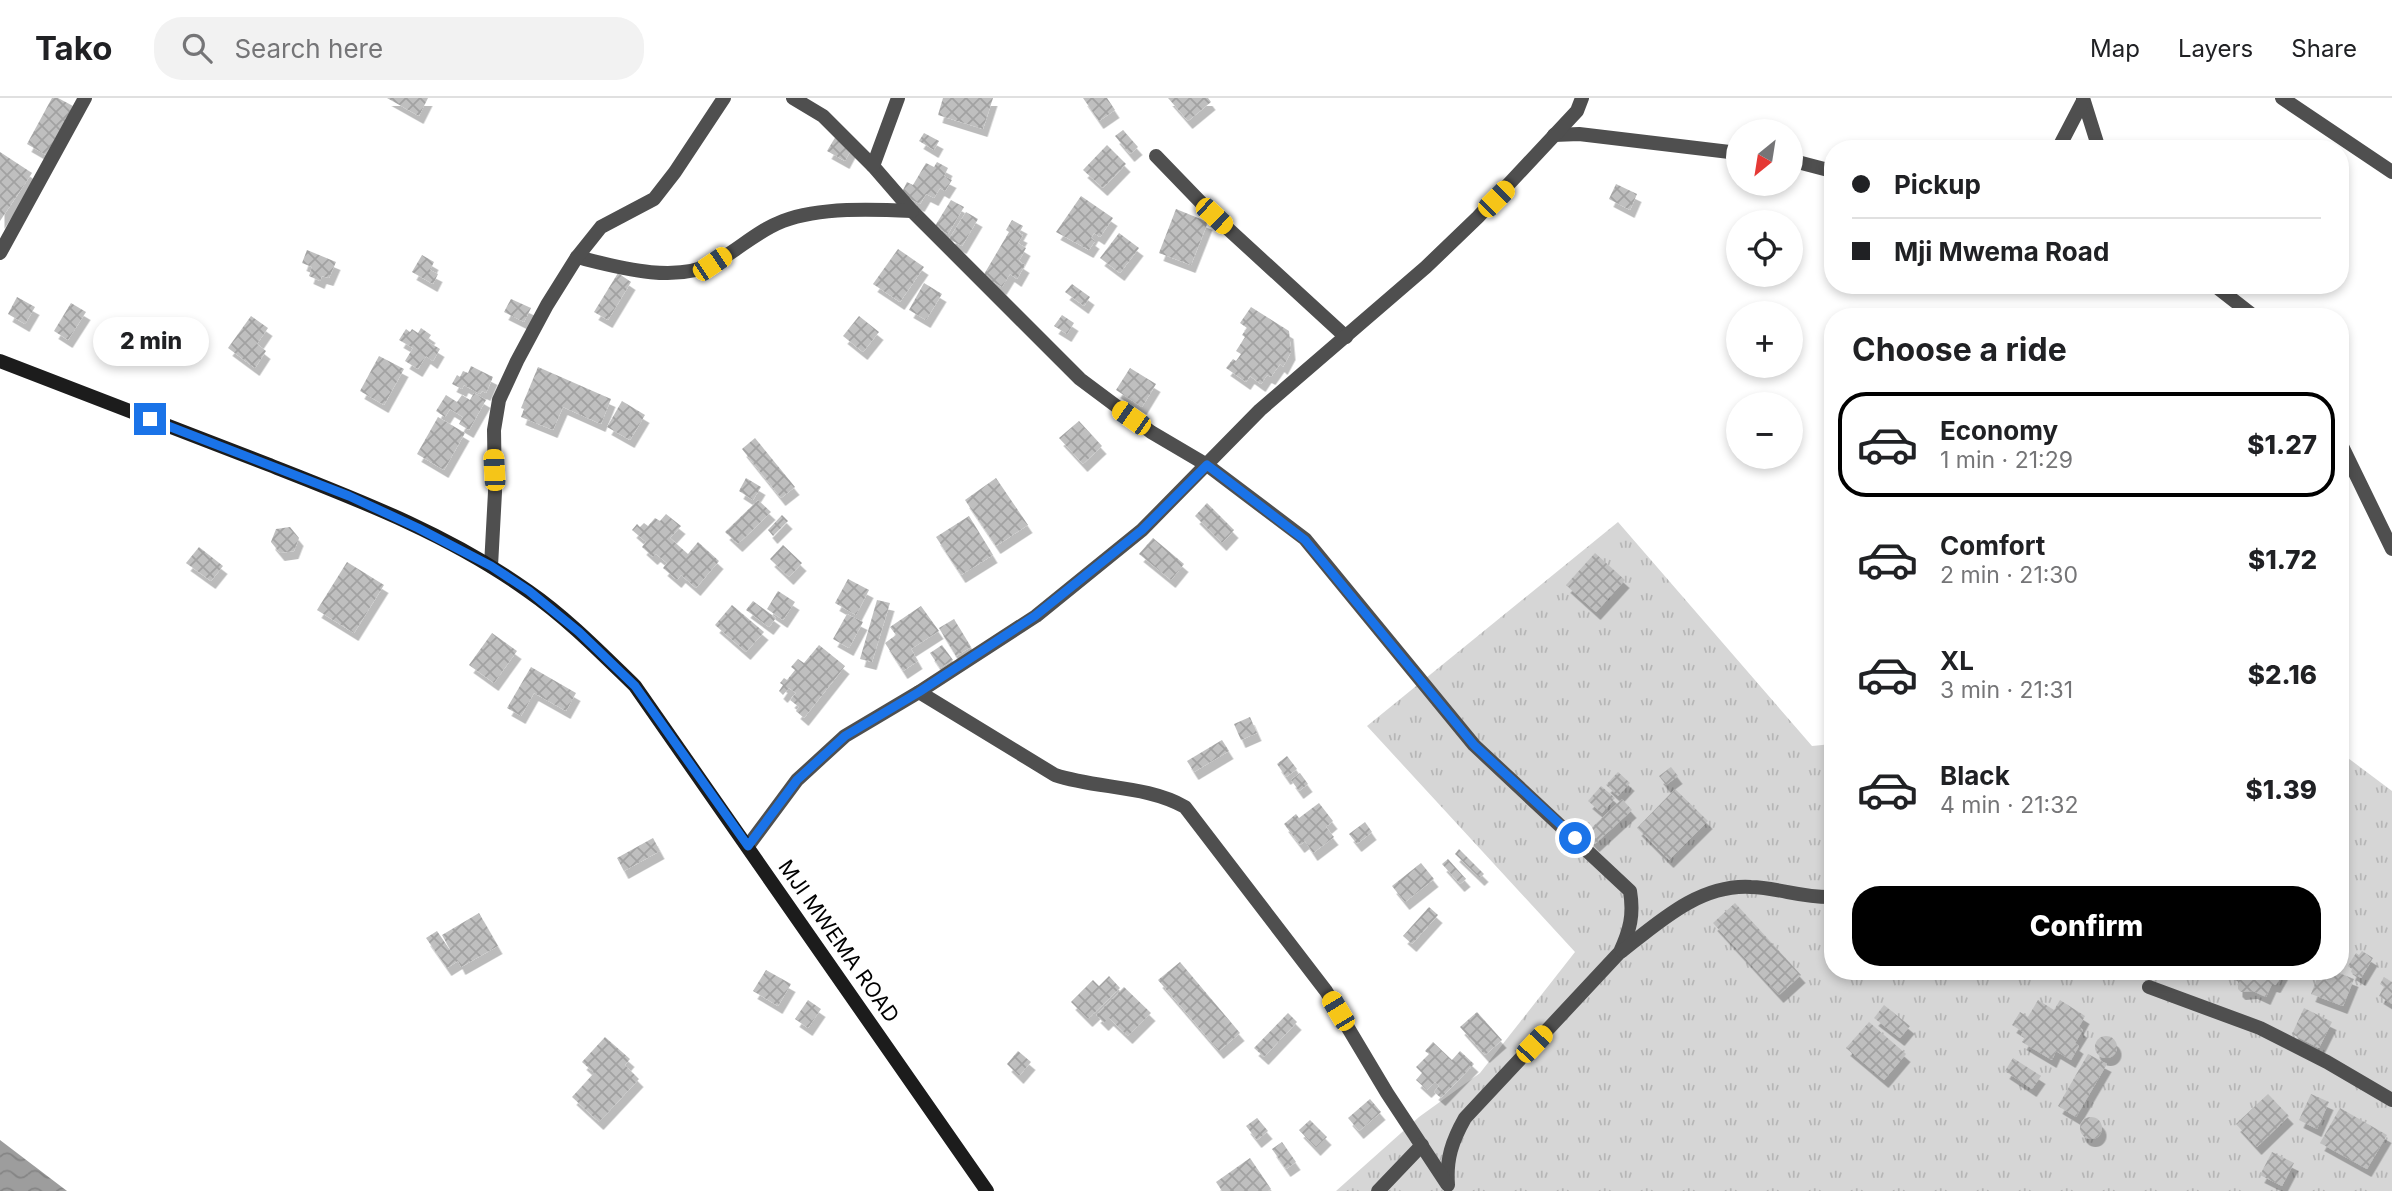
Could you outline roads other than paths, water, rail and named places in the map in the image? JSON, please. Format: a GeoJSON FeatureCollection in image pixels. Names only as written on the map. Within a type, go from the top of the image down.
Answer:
{"type":"FeatureCollection","features":[{"type":"Feature","properties":{"kind":"main road","name":"MJI MWEMA ROAD"},"geometry":{"type":"LineString","coordinates":[[0,360],[349,496],[418,528],[491,566],[529,591],[579,632],[635,686],[987,1191]]}},
{"type":"Feature","properties":{"kind":"street"},"geometry":{"type":"LineString","coordinates":[[0,253],[85,98]]}},
{"type":"Feature","properties":{"kind":"street"},"geometry":{"type":"LineString","coordinates":[[491,566],[495,492],[494,430],[499,400],[547,305],[577,257],[601,227],[654,199],[724,98]]}},
{"type":"Feature","properties":{"kind":"street"},"geometry":{"type":"LineString","coordinates":[[793,98],[823,116],[873,166],[912,211],[1080,380],[1151,432],[1207,465],[1305,540],[1474,745],[1630,891],[1633,911],[1631,927],[1620,952]]}},
{"type":"Feature","properties":{"kind":"street"},"geometry":{"type":"LineString","coordinates":[[873,166],[898,98]]}},
{"type":"Feature","properties":{"kind":"street"},"geometry":{"type":"LineString","coordinates":[[748,846],[797,780],[845,736],[919,692],[1035,616],[1142,530],[1260,410],[1426,267],[1478,217],[1577,111],[1582,98]]}},
{"type":"Feature","properties":{"kind":"street"},"geometry":{"type":"LineString","coordinates":[[2282,98],[2344,140]]}},
{"type":"Feature","properties":{"kind":"street"},"geometry":{"type":"LineString","coordinates":[[2062,140],[2083,99]]}},
{"type":"Feature","properties":{"kind":"street"},"geometry":{"type":"LineString","coordinates":[[2083,99],[2096,140]]}},
{"type":"Feature","properties":{"kind":"street"},"geometry":{"type":"LineString","coordinates":[[1553,135],[1579,134],[1726,152]]}},
{"type":"Feature","properties":{"kind":"street"},"geometry":{"type":"LineString","coordinates":[[2349,143],[2392,172]]}},
{"type":"Feature","properties":{"kind":"street"},"geometry":{"type":"LineString","coordinates":[[1156,156],[1214,216],[1346,337]]}},
{"type":"Feature","properties":{"kind":"street"},"geometry":{"type":"LineString","coordinates":[[1803,163],[1824,169]]}},
{"type":"Feature","properties":{"kind":"street"},"geometry":{"type":"LineString","coordinates":[[577,257],[632,270],[687,271],[712,264],[757,232],[786,220],[859,208],[912,211]]}},
{"type":"Feature","properties":{"kind":"street"},"geometry":{"type":"LineString","coordinates":[[2226,294],[2243,308]]}},
{"type":"Feature","properties":{"kind":"street"},"geometry":{"type":"LineString","coordinates":[[2349,461],[2392,549]]}},
{"type":"Feature","properties":{"kind":"street"},"geometry":{"type":"LineString","coordinates":[[919,692],[1055,775],[1072,781],[1148,793],[1171,799],[1185,807],[1325,991],[1387,1093],[1450,1188]]}},
{"type":"Feature","properties":{"kind":"street"},"geometry":{"type":"LineString","coordinates":[[1450,1188],[1446,1164],[1453,1141],[1465,1118],[1620,952],[1679,907],[1718,890],[1751,887],[1824,897]]}},
{"type":"Feature","properties":{"kind":"street"},"geometry":{"type":"LineString","coordinates":[[2150,987],[2260,1028],[2327,1062],[2392,1100]]}},
{"type":"Feature","properties":{"kind":"street"},"geometry":{"type":"LineString","coordinates":[[1378,1191],[1422,1145]]}},
{"type":"Feature","properties":{"kind":"water"},"geometry":{"type":"Polygon","coordinates":[[[0,1140],[67,1191],[0,1191],[0,1140]]]}}]}
